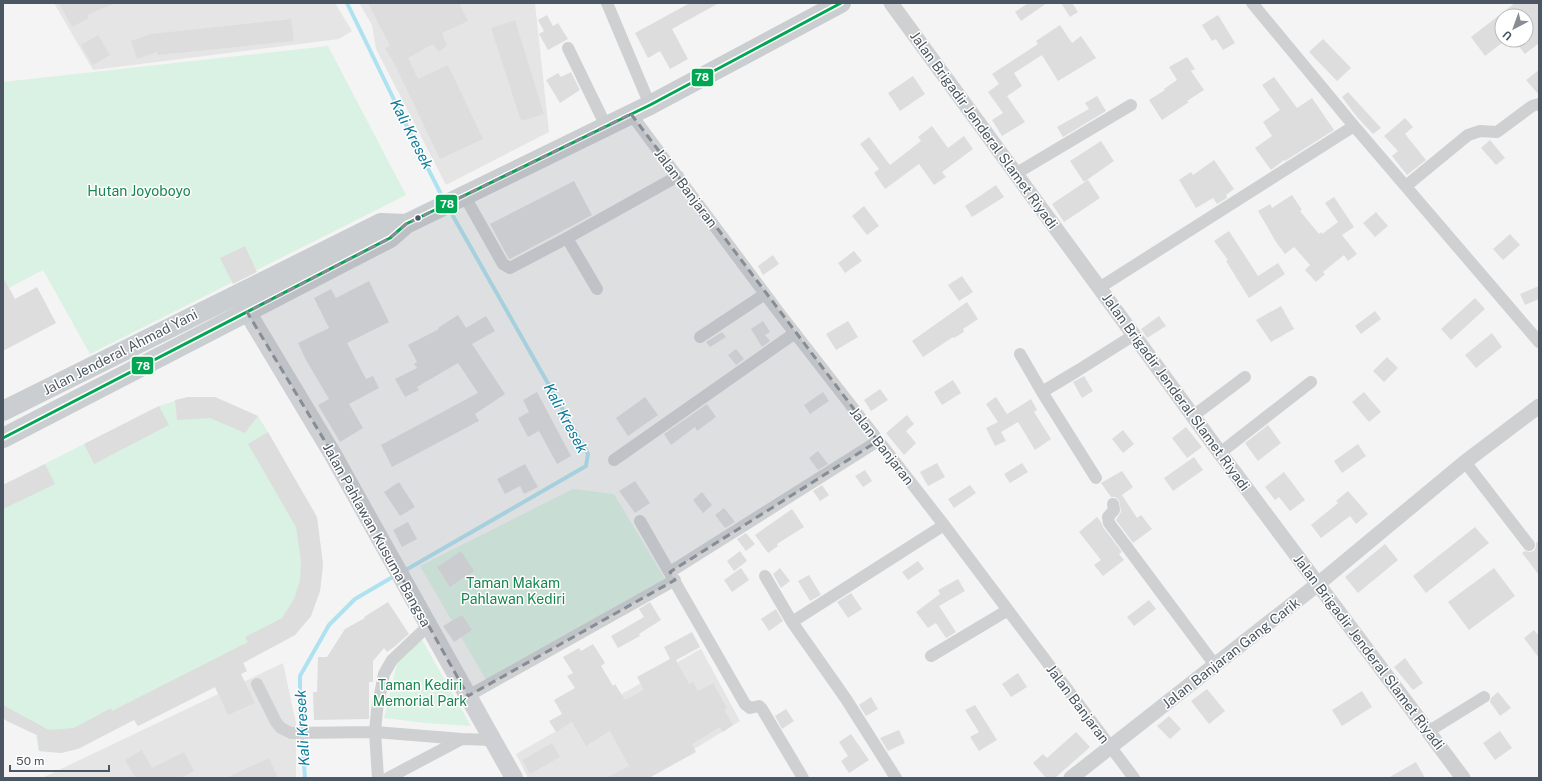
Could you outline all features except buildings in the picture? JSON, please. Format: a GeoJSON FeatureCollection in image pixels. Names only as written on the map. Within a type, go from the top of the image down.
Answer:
{"type":"FeatureCollection","features":[{"type":"Feature","properties":{"kind":"main road","name":"Jalan Jenderal Ahmad Yani"},"geometry":{"type":"LineString","coordinates":[[3,438],[390,238],[406,224],[431,211],[650,105],[841,3]]}},
{"type":"Feature","properties":{"kind":"main road","name":"Jalan Jenderal Ahmad Yani"},"geometry":{"type":"LineString","coordinates":[[3,411],[237,293],[381,223],[406,224]]}},
{"type":"Feature","properties":{"kind":"main road","name":"Jalan Pahlawan Kusuma Bangsa"},"geometry":{"type":"LineString","coordinates":[[237,293],[332,453],[514,778]]}},
{"type":"Feature","properties":{"kind":"main road"},"geometry":{"type":"LineString","coordinates":[[34,395],[44,418]]}},
{"type":"Feature","properties":{"kind":"street"},"geometry":{"type":"LineString","coordinates":[[607,3],[650,105]]}},
{"type":"Feature","properties":{"kind":"street","name":"Jalan Brigadir Jenderal Slamet Riyadi"},"geometry":{"type":"LineString","coordinates":[[891,3],[1220,453],[1463,778]]}},
{"type":"Feature","properties":{"kind":"street"},"geometry":{"type":"LineString","coordinates":[[1252,3],[1354,126],[1539,342]]}},
{"type":"Feature","properties":{"kind":"street"},"geometry":{"type":"LineString","coordinates":[[568,48],[606,126]]}},
{"type":"Feature","properties":{"kind":"street"},"geometry":{"type":"LineString","coordinates":[[1406,186],[1468,136],[1480,131],[1497,132],[1532,106],[1539,104]]}},
{"type":"Feature","properties":{"kind":"street"},"geometry":{"type":"LineString","coordinates":[[1016,174],[1131,105]]}},
{"type":"Feature","properties":{"kind":"street","name":"Jalan Banjaran"},"geometry":{"type":"LineString","coordinates":[[631,114],[765,294],[944,525],[1134,778]]}},
{"type":"Feature","properties":{"kind":"street"},"geometry":{"type":"LineString","coordinates":[[1099,288],[1354,126]]}},
{"type":"Feature","properties":{"kind":"street"},"geometry":{"type":"LineString","coordinates":[[458,198],[507,268],[514,267],[678,176]]}},
{"type":"Feature","properties":{"kind":"street"},"geometry":{"type":"LineString","coordinates":[[567,238],[598,289]]}},
{"type":"Feature","properties":{"kind":"street"},"geometry":{"type":"LineString","coordinates":[[700,337],[765,294]]}},
{"type":"Feature","properties":{"kind":"street"},"geometry":{"type":"LineString","coordinates":[[614,460],[795,333]]}},
{"type":"Feature","properties":{"kind":"street"},"geometry":{"type":"LineString","coordinates":[[1042,392],[1134,335]]}},
{"type":"Feature","properties":{"kind":"street"},"geometry":{"type":"LineString","coordinates":[[1020,354],[1096,478]]}},
{"type":"Feature","properties":{"kind":"street"},"geometry":{"type":"LineString","coordinates":[[1193,416],[1245,378]]}},
{"type":"Feature","properties":{"kind":"street"},"geometry":{"type":"LineString","coordinates":[[1220,453],[1311,382]]}},
{"type":"Feature","properties":{"kind":"street","name":"Jalan Banjaran Gang Carik"},"geometry":{"type":"LineString","coordinates":[[1071,778],[1318,584],[1465,462],[1539,406]]}},
{"type":"Feature","properties":{"kind":"street"},"geometry":{"type":"LineString","coordinates":[[468,696],[672,576],[878,440]]}},
{"type":"Feature","properties":{"kind":"street"},"geometry":{"type":"LineString","coordinates":[[1465,462],[1529,545]]}},
{"type":"Feature","properties":{"kind":"street"},"geometry":{"type":"LineString","coordinates":[[1113,504],[1114,510],[1108,516],[1109,523],[1215,665]]}},
{"type":"Feature","properties":{"kind":"street"},"geometry":{"type":"LineString","coordinates":[[640,521],[745,704],[750,708],[759,706],[762,709],[803,778]]}},
{"type":"Feature","properties":{"kind":"street"},"geometry":{"type":"LineString","coordinates":[[792,622],[944,525]]}},
{"type":"Feature","properties":{"kind":"street"},"geometry":{"type":"LineString","coordinates":[[765,576],[792,622],[846,699],[896,778]]}},
{"type":"Feature","properties":{"kind":"street"},"geometry":{"type":"LineString","coordinates":[[931,656],[1008,610]]}},
{"type":"Feature","properties":{"kind":"street"},"geometry":{"type":"LineString","coordinates":[[378,778],[375,732],[376,710],[384,674],[392,660],[428,626]]}},
{"type":"Feature","properties":{"kind":"street"},"geometry":{"type":"LineString","coordinates":[[256,684],[276,722],[282,728],[291,733],[375,732],[493,740]]}},
{"type":"Feature","properties":{"kind":"street"},"geometry":{"type":"LineString","coordinates":[[1429,731],[1484,697]]}},
{"type":"Feature","properties":{"kind":"street"},"geometry":{"type":"LineString","coordinates":[[388,778],[462,739]]}},
{"type":"Feature","properties":{"kind":"highlighted area"},"geometry":{"type":"Polygon","coordinates":[[[631,114],[878,441],[670,572],[675,580],[468,696],[332,453],[247,312],[390,238],[406,224],[631,114]]]}},
{"type":"Feature","properties":{"kind":"shaded area"},"geometry":{"type":"Polygon","coordinates":[[[54,3],[335,3],[352,31],[339,39],[93,70],[54,3]]]}},
{"type":"Feature","properties":{"kind":"shaded area"},"geometry":{"type":"Polygon","coordinates":[[[359,3],[535,3],[549,132],[446,185],[376,49],[372,25],[359,3]]]}},
{"type":"Feature","properties":{"kind":"shaded area"},"geometry":{"type":"Polygon","coordinates":[[[701,649],[740,721],[647,778],[528,778],[516,754],[701,649]]]}},
{"type":"Feature","properties":{"kind":"shaded area"},"geometry":{"type":"Polygon","coordinates":[[[283,663],[296,723],[296,778],[42,778],[283,663]]]}},
{"type":"Feature","properties":{"kind":"green space","name":"Hutan Joyoboyo"},"geometry":{"type":"Polygon","coordinates":[[[328,46],[406,195],[90,354],[43,270],[3,291],[3,82],[328,46]]]}},
{"type":"Feature","properties":{"kind":"green space"},"geometry":{"type":"Polygon","coordinates":[[[188,397],[258,416],[268,432],[318,525],[323,565],[320,591],[311,616],[295,635],[243,663],[247,671],[138,726],[134,720],[61,753],[39,751],[36,735],[3,718],[3,485],[159,406],[188,397]]]}},
{"type":"Feature","properties":{"kind":"green space","name":"Taman Makam Pahlawan Kediri"},"geometry":{"type":"Polygon","coordinates":[[[573,489],[614,494],[665,579],[486,680],[420,566],[573,489]]]}},
{"type":"Feature","properties":{"kind":"green space","name":"Taman Kediri Memorial Park"},"geometry":{"type":"Polygon","coordinates":[[[421,638],[471,726],[425,723],[384,718],[397,663],[421,638]]]}},
{"type":"Feature","properties":{"kind":"waterway","name":"Kali Kresek"},"geometry":{"type":"LineString","coordinates":[[347,3],[444,200]]}},
{"type":"Feature","properties":{"kind":"waterway","name":"Kali Kresek"},"geometry":{"type":"LineString","coordinates":[[404,571],[586,466],[588,454],[449,209]]}},
{"type":"Feature","properties":{"kind":"waterway","name":"Kali Kresek"},"geometry":{"type":"LineString","coordinates":[[305,778],[300,711],[300,676],[329,625],[355,599],[396,575]]}},
{"type":"Feature","properties":{"kind":"transit line","name":"78"},"geometry":{"type":"LineString","coordinates":[[3,438],[390,238],[406,224],[650,105],[841,3]]}}]}
